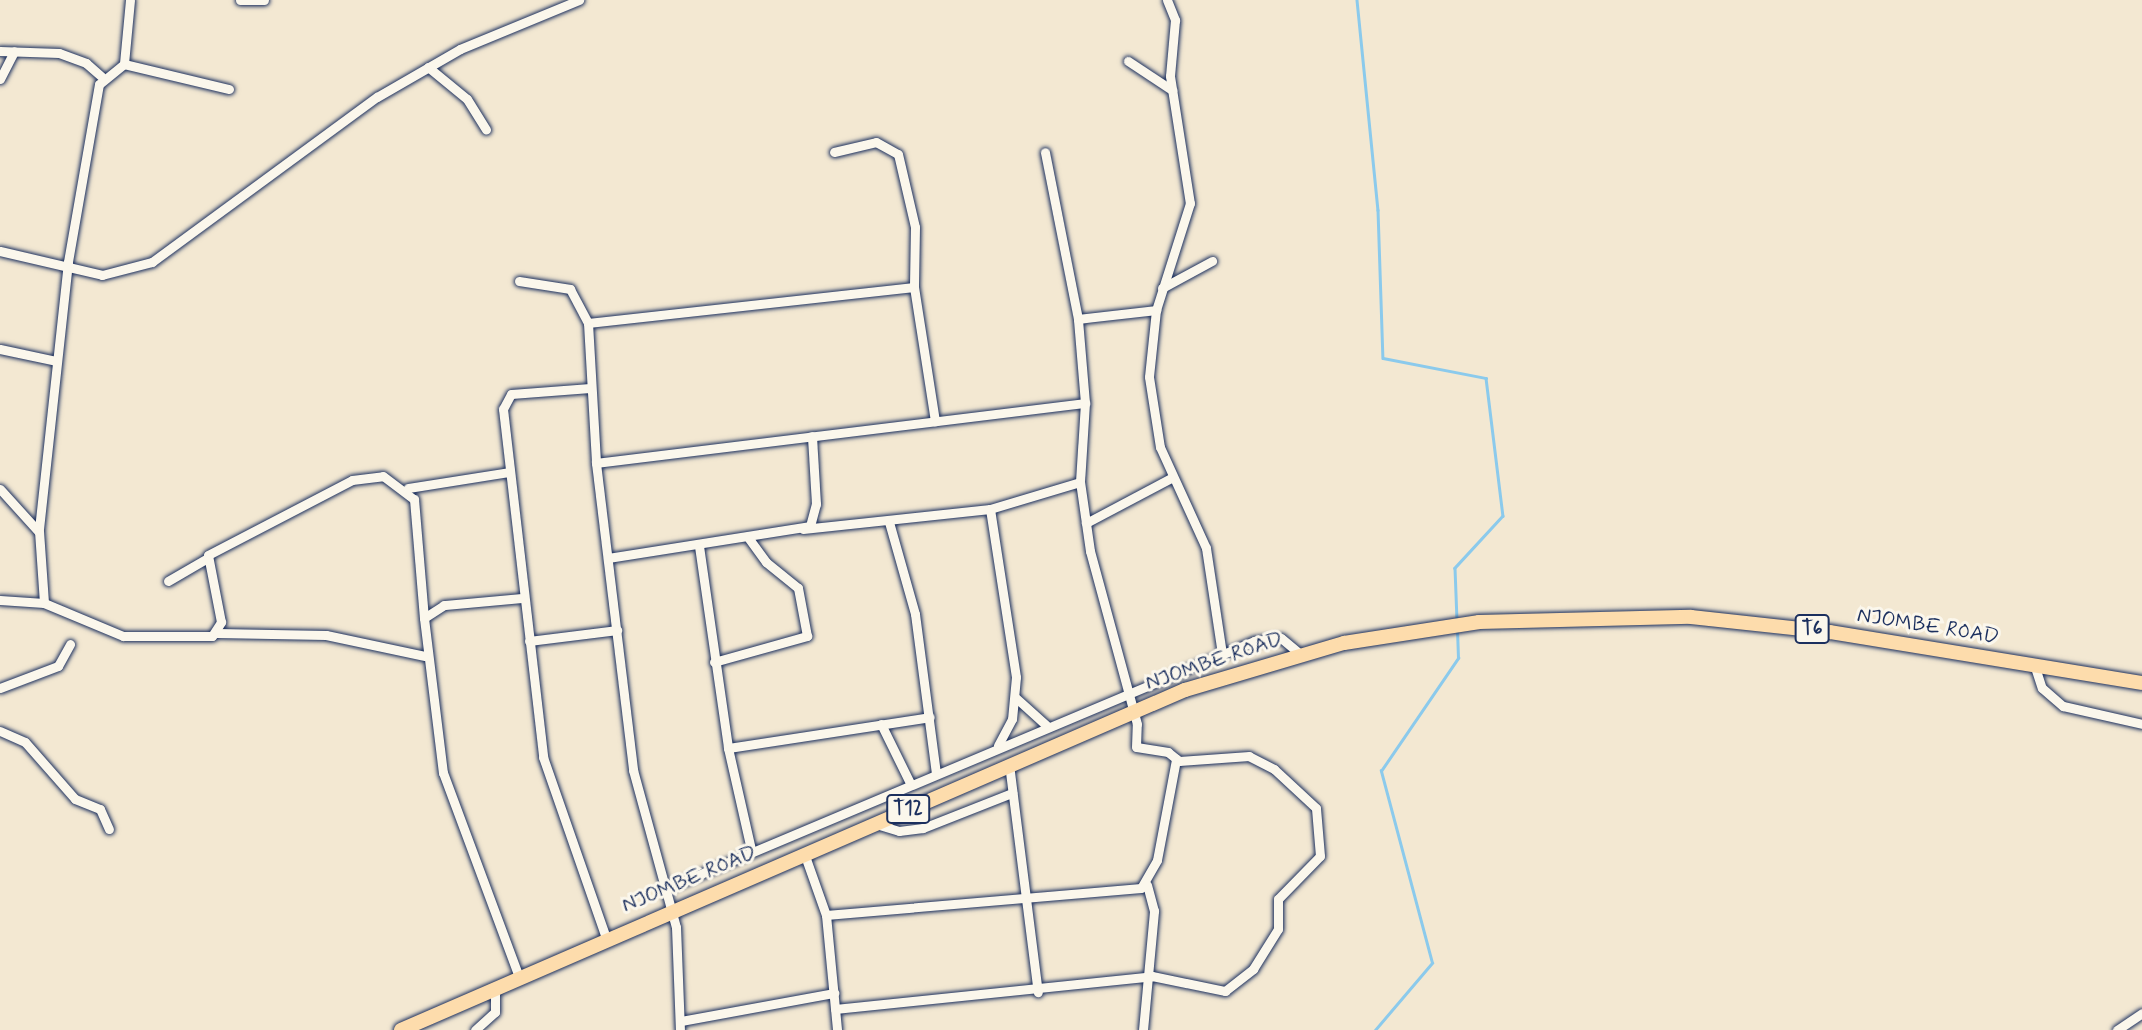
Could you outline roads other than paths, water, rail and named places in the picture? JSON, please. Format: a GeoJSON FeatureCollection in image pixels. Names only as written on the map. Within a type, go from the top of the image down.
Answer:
{"type":"FeatureCollection","features":[{"type":"Feature","properties":{"kind":"highway","name":"NJOMBE ROAD"},"geometry":{"type":"LineString","coordinates":[[401,1030],[1009,762],[1133,712],[1300,654],[1479,622],[1640,615],[1755,622],[2142,683]]}},
{"type":"Feature","properties":{"kind":"street"},"geometry":{"type":"LineString","coordinates":[[124,64],[130,0]]}},
{"type":"Feature","properties":{"kind":"street"},"geometry":{"type":"LineString","coordinates":[[240,0],[264,0]]}},
{"type":"Feature","properties":{"kind":"street"},"geometry":{"type":"LineString","coordinates":[[0,251],[68,262],[102,275],[152,262],[369,103],[428,67],[579,0]]}},
{"type":"Feature","properties":{"kind":"street"},"geometry":{"type":"LineString","coordinates":[[1167,0],[1175,20],[1172,90],[1190,203],[1156,310],[1149,377],[1171,478],[1206,548],[1222,654]]}},
{"type":"Feature","properties":{"kind":"street"},"geometry":{"type":"LineString","coordinates":[[0,51],[59,53],[86,63],[102,78]]}},
{"type":"Feature","properties":{"kind":"street"},"geometry":{"type":"LineString","coordinates":[[0,79],[14,51]]}},
{"type":"Feature","properties":{"kind":"street"},"geometry":{"type":"LineString","coordinates":[[1128,61],[1172,90]]}},
{"type":"Feature","properties":{"kind":"street"},"geometry":{"type":"LineString","coordinates":[[44,603],[38,531],[56,360],[68,262],[102,78],[124,64],[229,89]]}},
{"type":"Feature","properties":{"kind":"street"},"geometry":{"type":"LineString","coordinates":[[428,67],[467,100],[486,129]]}},
{"type":"Feature","properties":{"kind":"street"},"geometry":{"type":"LineString","coordinates":[[834,152],[876,142],[898,154],[915,227],[914,287],[935,421]]}},
{"type":"Feature","properties":{"kind":"street"},"geometry":{"type":"LineString","coordinates":[[835,1009],[1038,992],[1147,977],[1214,992],[1236,987],[1275,934],[1278,899],[1320,856],[1316,808],[1274,769],[1228,753],[1176,759],[1136,747],[1133,712],[1094,581],[1080,482],[1085,403],[1078,319],[1045,152]]}},
{"type":"Feature","properties":{"kind":"street"},"geometry":{"type":"LineString","coordinates":[[1162,288],[1212,261]]}},
{"type":"Feature","properties":{"kind":"street"},"geometry":{"type":"LineString","coordinates":[[519,281],[570,289],[587,323],[596,463],[633,770],[672,909],[680,1026],[834,993]]}},
{"type":"Feature","properties":{"kind":"street"},"geometry":{"type":"LineString","coordinates":[[587,323],[914,287]]}},
{"type":"Feature","properties":{"kind":"street"},"geometry":{"type":"LineString","coordinates":[[1078,319],[1156,310]]}},
{"type":"Feature","properties":{"kind":"street"},"geometry":{"type":"LineString","coordinates":[[0,349],[56,360]]}},
{"type":"Feature","properties":{"kind":"street"},"geometry":{"type":"LineString","coordinates":[[590,388],[504,399],[523,598],[554,804],[606,938]]}},
{"type":"Feature","properties":{"kind":"street"},"geometry":{"type":"LineString","coordinates":[[596,463],[1085,403]]}},
{"type":"Feature","properties":{"kind":"street"},"geometry":{"type":"LineString","coordinates":[[803,529],[816,504],[812,436]]}},
{"type":"Feature","properties":{"kind":"street"},"geometry":{"type":"LineString","coordinates":[[168,581],[352,480],[383,476],[408,488],[509,472]]}},
{"type":"Feature","properties":{"kind":"street"},"geometry":{"type":"LineString","coordinates":[[1086,523],[1171,478]]}},
{"type":"Feature","properties":{"kind":"street"},"geometry":{"type":"LineString","coordinates":[[608,558],[803,529],[890,522],[990,509],[1080,482]]}},
{"type":"Feature","properties":{"kind":"street"},"geometry":{"type":"LineString","coordinates":[[408,488],[417,510],[425,656],[452,806],[519,977]]}},
{"type":"Feature","properties":{"kind":"street"},"geometry":{"type":"LineString","coordinates":[[0,489],[38,531]]}},
{"type":"Feature","properties":{"kind":"street"},"geometry":{"type":"LineString","coordinates":[[990,509],[1009,607],[1016,698],[1007,734],[996,747]]}},
{"type":"Feature","properties":{"kind":"street"},"geometry":{"type":"LineString","coordinates":[[890,522],[908,578],[936,773]]}},
{"type":"Feature","properties":{"kind":"street"},"geometry":{"type":"LineString","coordinates":[[714,662],[788,646],[807,636],[798,588],[766,562],[749,539]]}},
{"type":"Feature","properties":{"kind":"street"},"geometry":{"type":"LineString","coordinates":[[699,546],[728,748],[751,849]]}},
{"type":"Feature","properties":{"kind":"street"},"geometry":{"type":"LineString","coordinates":[[206,559],[221,622],[217,633]]}},
{"type":"Feature","properties":{"kind":"street"},"geometry":{"type":"LineString","coordinates":[[424,618],[444,605],[523,598]]}},
{"type":"Feature","properties":{"kind":"street"},"geometry":{"type":"LineString","coordinates":[[0,600],[44,603],[123,636],[217,633],[326,635],[425,656]]}},
{"type":"Feature","properties":{"kind":"street"},"geometry":{"type":"LineString","coordinates":[[529,641],[617,630]]}},
{"type":"Feature","properties":{"kind":"street"},"geometry":{"type":"LineString","coordinates":[[665,889],[751,849],[1222,654],[1271,637],[1300,654]]}},
{"type":"Feature","properties":{"kind":"street"},"geometry":{"type":"LineString","coordinates":[[0,688],[58,666],[70,644]]}},
{"type":"Feature","properties":{"kind":"street"},"geometry":{"type":"LineString","coordinates":[[2034,664],[2042,688],[2063,706],[2142,724]]}},
{"type":"Feature","properties":{"kind":"street"},"geometry":{"type":"LineString","coordinates":[[1016,698],[1047,726]]}},
{"type":"Feature","properties":{"kind":"street"},"geometry":{"type":"LineString","coordinates":[[728,748],[930,717]]}},
{"type":"Feature","properties":{"kind":"street"},"geometry":{"type":"LineString","coordinates":[[881,724],[911,785]]}},
{"type":"Feature","properties":{"kind":"street"},"geometry":{"type":"LineString","coordinates":[[0,730],[25,743],[75,799],[100,810],[109,829]]}},
{"type":"Feature","properties":{"kind":"street"},"geometry":{"type":"LineString","coordinates":[[1143,1030],[1154,911],[1147,885],[1176,759]]}},
{"type":"Feature","properties":{"kind":"street"},"geometry":{"type":"LineString","coordinates":[[1009,762],[1038,992]]}},
{"type":"Feature","properties":{"kind":"street"},"geometry":{"type":"LineString","coordinates":[[875,823],[910,830],[1012,793]]}},
{"type":"Feature","properties":{"kind":"street"},"geometry":{"type":"LineString","coordinates":[[804,853],[826,915],[837,1030]]}},
{"type":"Feature","properties":{"kind":"street"},"geometry":{"type":"LineString","coordinates":[[826,915],[1147,885]]}},
{"type":"Feature","properties":{"kind":"street"},"geometry":{"type":"LineString","coordinates":[[475,1030],[495,1012],[495,988]]}},
{"type":"Feature","properties":{"kind":"street"},"geometry":{"type":"LineString","coordinates":[[2117,1030],[2142,1013]]}},
{"type":"Feature","properties":{"kind":"waterway"},"geometry":{"type":"LineString","coordinates":[[1357,0],[1378,210],[1383,358],[1486,378],[1503,516],[1455,568],[1457,619]]}},
{"type":"Feature","properties":{"kind":"waterway"},"geometry":{"type":"LineString","coordinates":[[1375,1030],[1432,963],[1381,771],[1458,658],[1457,630]]}}]}
